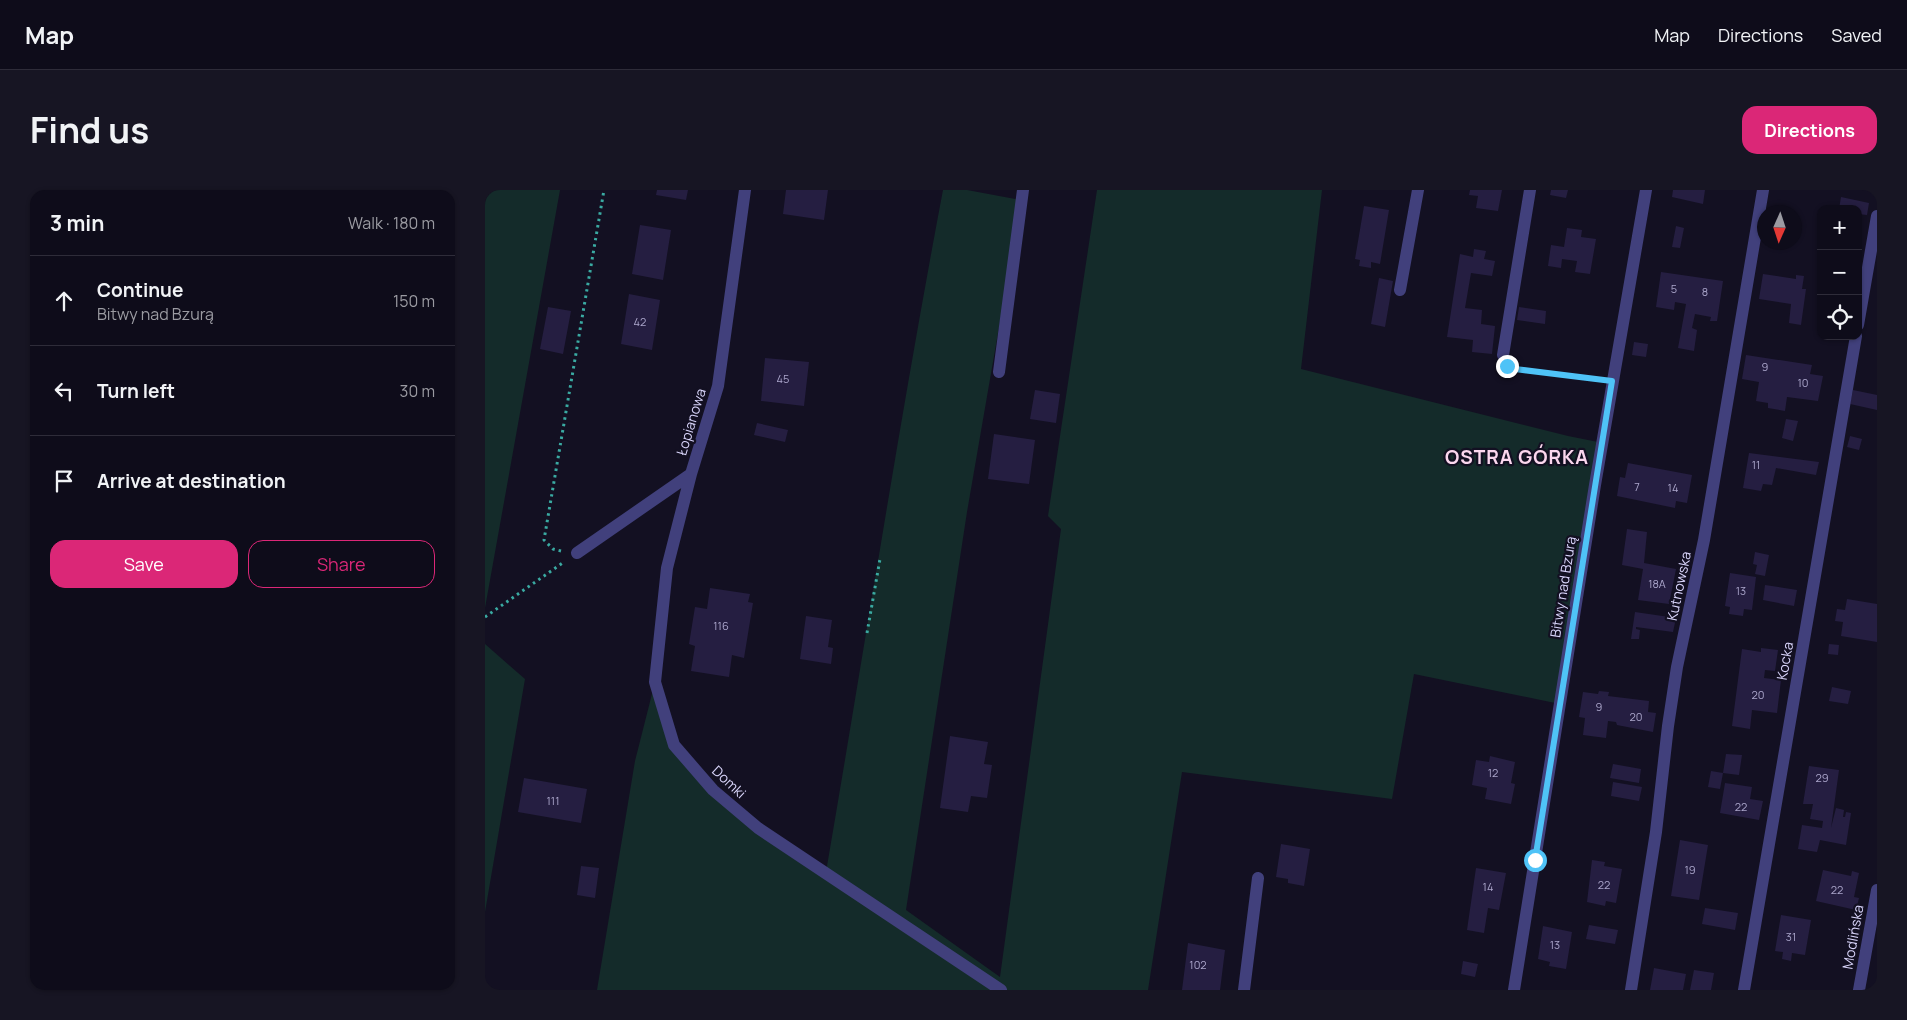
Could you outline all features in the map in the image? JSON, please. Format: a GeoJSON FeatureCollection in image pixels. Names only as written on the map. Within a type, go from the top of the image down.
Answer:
{"type":"FeatureCollection","features":[{"type":"Feature","properties":{"kind":"street","name":"Łopianowa"},"geometry":{"type":"LineString","coordinates":[[577,553],[691,474],[718,386],[745,190]]}},
{"type":"Feature","properties":{"kind":"street"},"geometry":{"type":"LineString","coordinates":[[999,372],[1023,190]]}},
{"type":"Feature","properties":{"kind":"street"},"geometry":{"type":"LineString","coordinates":[[1400,290],[1418,190]]}},
{"type":"Feature","properties":{"kind":"street"},"geometry":{"type":"LineString","coordinates":[[1503,354],[1530,190]]}},
{"type":"Feature","properties":{"kind":"street","name":"Bitwy nad Bzurą"},"geometry":{"type":"LineString","coordinates":[[1515,990],[1612,381],[1645,190]]}},
{"type":"Feature","properties":{"kind":"street","name":"Kutnowska"},"geometry":{"type":"LineString","coordinates":[[1631,990],[1656,832],[1676,677],[1704,540],[1763,190]]}},
{"type":"Feature","properties":{"kind":"street"},"geometry":{"type":"LineString","coordinates":[[1862,302],[1877,216]]}},
{"type":"Feature","properties":{"kind":"street","name":"Kocka"},"geometry":{"type":"LineString","coordinates":[[1744,990],[1855,340]]}},
{"type":"Feature","properties":{"kind":"street","name":"Domki"},"geometry":{"type":"LineString","coordinates":[[691,474],[667,568],[655,682],[674,745],[713,790],[758,828],[1001,990]]}},
{"type":"Feature","properties":{"kind":"street"},"geometry":{"type":"LineString","coordinates":[[1243,990],[1258,878]]}},
{"type":"Feature","properties":{"kind":"street","name":"Modlińska"},"geometry":{"type":"LineString","coordinates":[[1859,990],[1877,890]]}},
{"type":"Feature","properties":{"kind":"path"},"geometry":{"type":"LineString","coordinates":[[577,553],[553,549],[544,540],[604,190]]}},
{"type":"Feature","properties":{"kind":"path"},"geometry":{"type":"LineString","coordinates":[[1503,354],[1503,361],[1515,369],[1612,381]]}},
{"type":"Feature","properties":{"kind":"path"},"geometry":{"type":"LineString","coordinates":[[485,617],[577,553]]}},
{"type":"Feature","properties":{"kind":"path"},"geometry":{"type":"LineString","coordinates":[[867,633],[880,559]]}},
{"type":"Feature","properties":{"kind":"green space"},"geometry":{"type":"Polygon","coordinates":[[[485,190],[560,190],[485,608],[485,190]]]}},
{"type":"Feature","properties":{"kind":"green space"},"geometry":{"type":"Polygon","coordinates":[[[943,190],[967,190],[1021,200],[967,512],[906,910],[1000,977],[1061,529],[1048,516],[1097,190],[1322,190],[1301,369],[1568,436],[1603,443],[1560,704],[1414,674],[1392,799],[1182,772],[1148,990],[597,990],[635,761],[655,682],[674,745],[712,790],[826,872],[897,446],[943,190]]]}},
{"type":"Feature","properties":{"kind":"green space"},"geometry":{"type":"Polygon","coordinates":[[[485,644],[525,679],[485,912],[485,644]]]}},
{"type":"Feature","properties":{"kind":"building"},"geometry":{"type":"Polygon","coordinates":[[[657,190],[688,190],[686,200],[656,195],[657,190]]]}},
{"type":"Feature","properties":{"kind":"building"},"geometry":{"type":"Polygon","coordinates":[[[786,190],[828,190],[824,220],[783,214],[786,190]]]}},
{"type":"Feature","properties":{"kind":"building"},"geometry":{"type":"Polygon","coordinates":[[[1470,190],[1502,190],[1498,211],[1476,208],[1478,196],[1469,195],[1470,190]]]}},
{"type":"Feature","properties":{"kind":"building"},"geometry":{"type":"Polygon","coordinates":[[[1551,190],[1568,190],[1566,198],[1550,195],[1551,190]]]}},
{"type":"Feature","properties":{"kind":"building"},"geometry":{"type":"Polygon","coordinates":[[[1673,190],[1705,190],[1703,204],[1672,197],[1673,190]]]}},
{"type":"Feature","properties":{"kind":"building"},"geometry":{"type":"Polygon","coordinates":[[[1841,197],[1869,203],[1867,215],[1862,214],[1862,205],[1840,205],[1841,197]]]}},
{"type":"Feature","properties":{"kind":"building"},"geometry":{"type":"Polygon","coordinates":[[[1364,206],[1389,210],[1380,264],[1371,262],[1371,268],[1359,266],[1360,260],[1355,259],[1364,206]]]}},
{"type":"Feature","properties":{"kind":"building"},"geometry":{"type":"Polygon","coordinates":[[[640,225],[671,230],[663,280],[632,274],[640,225]]]}},
{"type":"Feature","properties":{"kind":"building"},"geometry":{"type":"Polygon","coordinates":[[[1676,226],[1684,228],[1680,248],[1672,247],[1676,226]]]}},
{"type":"Feature","properties":{"kind":"building"},"geometry":{"type":"Polygon","coordinates":[[[1567,228],[1582,230],[1581,237],[1596,239],[1590,274],[1575,272],[1577,261],[1562,259],[1561,268],[1548,266],[1551,245],[1564,247],[1567,228]]]}},
{"type":"Feature","properties":{"kind":"building"},"geometry":{"type":"Polygon","coordinates":[[[1474,249],[1486,251],[1484,259],[1495,261],[1492,276],[1471,273],[1465,308],[1482,310],[1481,324],[1495,326],[1492,354],[1472,352],[1473,340],[1447,337],[1460,254],[1473,257],[1474,249]]]}},
{"type":"Feature","properties":{"kind":"building"},"geometry":{"type":"Polygon","coordinates":[[[1661,272],[1723,281],[1717,321],[1710,321],[1711,317],[1695,314],[1692,328],[1697,330],[1694,351],[1678,348],[1686,304],[1675,302],[1674,310],[1656,307],[1661,272]]]}},
{"type":"Feature","properties":{"kind":"building"},"geometry":{"type":"Polygon","coordinates":[[[1763,274],[1796,279],[1796,275],[1804,276],[1802,289],[1806,289],[1801,325],[1789,323],[1791,304],[1759,299],[1763,274]]]}},
{"type":"Feature","properties":{"kind":"building"},"geometry":{"type":"Polygon","coordinates":[[[1379,278],[1393,281],[1385,327],[1371,324],[1379,278]]]}},
{"type":"Feature","properties":{"kind":"building"},"geometry":{"type":"Polygon","coordinates":[[[629,294],[660,300],[652,350],[621,344],[629,294]]]}},
{"type":"Feature","properties":{"kind":"building"},"geometry":{"type":"Polygon","coordinates":[[[548,307],[571,311],[563,354],[540,349],[548,307]]]}},
{"type":"Feature","properties":{"kind":"building"},"geometry":{"type":"Polygon","coordinates":[[[1519,307],[1546,311],[1545,324],[1517,320],[1519,307]]]}},
{"type":"Feature","properties":{"kind":"building"},"geometry":{"type":"Polygon","coordinates":[[[1634,342],[1648,344],[1646,357],[1632,355],[1634,342]]]}},
{"type":"Feature","properties":{"kind":"building"},"geometry":{"type":"Polygon","coordinates":[[[1746,355],[1812,365],[1810,374],[1823,376],[1818,401],[1787,397],[1785,411],[1768,408],[1768,403],[1756,401],[1759,382],[1742,379],[1746,355]]]}},
{"type":"Feature","properties":{"kind":"building"},"geometry":{"type":"Polygon","coordinates":[[[765,358],[809,362],[804,406],[761,401],[765,358]]]}},
{"type":"Feature","properties":{"kind":"building"},"geometry":{"type":"Polygon","coordinates":[[[1035,390],[1060,394],[1056,423],[1030,419],[1035,390]]]}},
{"type":"Feature","properties":{"kind":"building"},"geometry":{"type":"Polygon","coordinates":[[[1853,390],[1877,395],[1877,410],[1850,404],[1853,390]]]}},
{"type":"Feature","properties":{"kind":"building"},"geometry":{"type":"Polygon","coordinates":[[[1786,419],[1798,421],[1793,441],[1782,438],[1786,419]]]}},
{"type":"Feature","properties":{"kind":"building"},"geometry":{"type":"Polygon","coordinates":[[[757,423],[788,430],[785,442],[754,435],[757,423]]]}},
{"type":"Feature","properties":{"kind":"building"},"geometry":{"type":"Polygon","coordinates":[[[994,434],[1035,440],[1029,484],[988,479],[994,434]]]}},
{"type":"Feature","properties":{"kind":"building"},"geometry":{"type":"Polygon","coordinates":[[[1850,436],[1862,439],[1859,450],[1847,447],[1850,436]]]}},
{"type":"Feature","properties":{"kind":"building"},"geometry":{"type":"Polygon","coordinates":[[[1749,453],[1819,462],[1816,475],[1776,468],[1772,485],[1763,484],[1761,491],[1743,488],[1749,453]]]}},
{"type":"Feature","properties":{"kind":"building"},"geometry":{"type":"Polygon","coordinates":[[[1628,463],[1692,475],[1687,503],[1676,501],[1675,508],[1617,496],[1620,477],[1625,478],[1628,463]]]}},
{"type":"Feature","properties":{"kind":"building"},"geometry":{"type":"Polygon","coordinates":[[[1627,529],[1647,532],[1644,563],[1676,569],[1669,604],[1638,600],[1643,569],[1622,565],[1627,529]]]}},
{"type":"Feature","properties":{"kind":"building"},"geometry":{"type":"Polygon","coordinates":[[[1755,552],[1769,555],[1765,576],[1755,574],[1757,565],[1753,564],[1755,552]]]}},
{"type":"Feature","properties":{"kind":"building"},"geometry":{"type":"Polygon","coordinates":[[[1730,573],[1756,577],[1752,610],[1744,609],[1743,616],[1729,614],[1730,607],[1725,606],[1730,573]]]}},
{"type":"Feature","properties":{"kind":"building"},"geometry":{"type":"Polygon","coordinates":[[[1765,585],[1797,590],[1794,606],[1763,600],[1765,585]]]}},
{"type":"Feature","properties":{"kind":"building"},"geometry":{"type":"Polygon","coordinates":[[[710,588],[750,594],[748,602],[753,603],[744,658],[732,655],[729,677],[691,671],[695,646],[689,644],[695,607],[707,609],[710,588]]]}},
{"type":"Feature","properties":{"kind":"building"},"geometry":{"type":"Polygon","coordinates":[[[1847,599],[1877,604],[1877,642],[1841,636],[1843,622],[1835,621],[1837,609],[1845,610],[1847,599]]]}},
{"type":"Feature","properties":{"kind":"building"},"geometry":{"type":"Polygon","coordinates":[[[1635,612],[1676,618],[1673,632],[1636,627],[1636,629],[1640,630],[1639,639],[1631,639],[1635,612]]]}},
{"type":"Feature","properties":{"kind":"building"},"geometry":{"type":"Polygon","coordinates":[[[806,616],[832,620],[828,647],[833,648],[831,664],[800,659],[806,616]]]}},
{"type":"Feature","properties":{"kind":"building"},"geometry":{"type":"Polygon","coordinates":[[[1829,644],[1839,645],[1838,655],[1828,654],[1829,644]]]}},
{"type":"Feature","properties":{"kind":"building"},"geometry":{"type":"Polygon","coordinates":[[[1761,648],[1778,650],[1775,671],[1765,670],[1764,678],[1781,680],[1777,713],[1752,710],[1750,729],[1732,726],[1742,649],[1761,652],[1761,648]]]}},
{"type":"Feature","properties":{"kind":"building"},"geometry":{"type":"Polygon","coordinates":[[[1832,687],[1851,691],[1848,704],[1829,701],[1832,687]]]}},
{"type":"Feature","properties":{"kind":"building"},"geometry":{"type":"Polygon","coordinates":[[[1599,691],[1609,692],[1608,696],[1649,701],[1648,712],[1656,713],[1653,732],[1617,725],[1616,722],[1608,721],[1606,738],[1583,735],[1585,718],[1579,717],[1583,692],[1598,694],[1599,691]]]}},
{"type":"Feature","properties":{"kind":"building"},"geometry":{"type":"Polygon","coordinates":[[[950,736],[988,742],[984,764],[992,765],[987,798],[971,796],[968,812],[940,808],[950,736]]]}},
{"type":"Feature","properties":{"kind":"building"},"geometry":{"type":"Polygon","coordinates":[[[1726,754],[1742,755],[1739,775],[1723,773],[1726,754]]]}},
{"type":"Feature","properties":{"kind":"building"},"geometry":{"type":"Polygon","coordinates":[[[1490,756],[1515,762],[1511,783],[1515,784],[1511,804],[1485,799],[1487,788],[1472,785],[1476,760],[1489,762],[1490,756]]]}},
{"type":"Feature","properties":{"kind":"building"},"geometry":{"type":"Polygon","coordinates":[[[1613,764],[1641,769],[1639,783],[1610,778],[1613,764]]]}},
{"type":"Feature","properties":{"kind":"building"},"geometry":{"type":"Polygon","coordinates":[[[1809,766],[1839,770],[1831,828],[1836,808],[1844,810],[1843,817],[1845,817],[1846,812],[1851,813],[1846,845],[1820,840],[1817,852],[1798,849],[1802,825],[1822,828],[1823,821],[1810,819],[1813,804],[1803,804],[1809,766]]]}},
{"type":"Feature","properties":{"kind":"building"},"geometry":{"type":"Polygon","coordinates":[[[1711,771],[1723,773],[1720,789],[1708,787],[1711,771]]]}},
{"type":"Feature","properties":{"kind":"building"},"geometry":{"type":"Polygon","coordinates":[[[524,778],[587,789],[581,823],[518,812],[524,778]]]}},
{"type":"Feature","properties":{"kind":"building"},"geometry":{"type":"Polygon","coordinates":[[[1613,782],[1642,787],[1639,801],[1611,796],[1613,782]]]}},
{"type":"Feature","properties":{"kind":"building"},"geometry":{"type":"Polygon","coordinates":[[[1725,783],[1752,787],[1750,799],[1763,801],[1759,820],[1720,813],[1725,783]]]}},
{"type":"Feature","properties":{"kind":"building"},"geometry":{"type":"Polygon","coordinates":[[[1680,840],[1708,845],[1699,900],[1671,896],[1680,840]]]}},
{"type":"Feature","properties":{"kind":"building"},"geometry":{"type":"Polygon","coordinates":[[[1281,844],[1310,849],[1304,886],[1288,883],[1288,879],[1276,877],[1281,844]]]}},
{"type":"Feature","properties":{"kind":"building"},"geometry":{"type":"Polygon","coordinates":[[[1592,860],[1605,862],[1604,866],[1622,869],[1616,903],[1606,901],[1605,906],[1587,902],[1592,860]]]}},
{"type":"Feature","properties":{"kind":"building"},"geometry":{"type":"Polygon","coordinates":[[[581,866],[599,868],[595,898],[577,895],[581,866]]]}},
{"type":"Feature","properties":{"kind":"building"},"geometry":{"type":"Polygon","coordinates":[[[1476,868],[1506,873],[1499,910],[1488,908],[1484,933],[1467,930],[1476,868]]]}},
{"type":"Feature","properties":{"kind":"building"},"geometry":{"type":"Polygon","coordinates":[[[1823,870],[1851,876],[1852,871],[1859,873],[1854,897],[1859,898],[1856,910],[1816,901],[1823,870]]]}},
{"type":"Feature","properties":{"kind":"building"},"geometry":{"type":"Polygon","coordinates":[[[1705,908],[1738,913],[1735,930],[1702,924],[1705,908]]]}},
{"type":"Feature","properties":{"kind":"building"},"geometry":{"type":"Polygon","coordinates":[[[1781,915],[1811,920],[1805,955],[1792,953],[1791,961],[1782,959],[1783,952],[1775,951],[1781,915]]]}},
{"type":"Feature","properties":{"kind":"building"},"geometry":{"type":"Polygon","coordinates":[[[1589,925],[1618,930],[1615,944],[1586,939],[1589,925]]]}},
{"type":"Feature","properties":{"kind":"building"},"geometry":{"type":"Polygon","coordinates":[[[1543,926],[1572,932],[1566,969],[1549,966],[1550,962],[1538,959],[1543,926]]]}},
{"type":"Feature","properties":{"kind":"building"},"geometry":{"type":"Polygon","coordinates":[[[1188,943],[1225,950],[1220,990],[1182,990],[1188,943]]]}},
{"type":"Feature","properties":{"kind":"building"},"geometry":{"type":"Polygon","coordinates":[[[1463,961],[1478,964],[1475,977],[1461,974],[1463,961]]]}},
{"type":"Feature","properties":{"kind":"building"},"geometry":{"type":"Polygon","coordinates":[[[1654,968],[1686,974],[1683,990],[1650,990],[1654,968]]]}},
{"type":"Feature","properties":{"kind":"building"},"geometry":{"type":"Polygon","coordinates":[[[1694,970],[1714,973],[1711,990],[1690,990],[1694,970]]]}},
{"type":"Feature","properties":{"kind":"district","name":"OSTRA GÓRKA"},"geometry":{"type":"Point","coordinates":[1517,457]}},
{"type":"Feature","properties":{"kind":"route"},"geometry":{"type":"LineString","coordinates":[[1507,366],[1515,369],[1612,381],[1535,860]]}}]}
